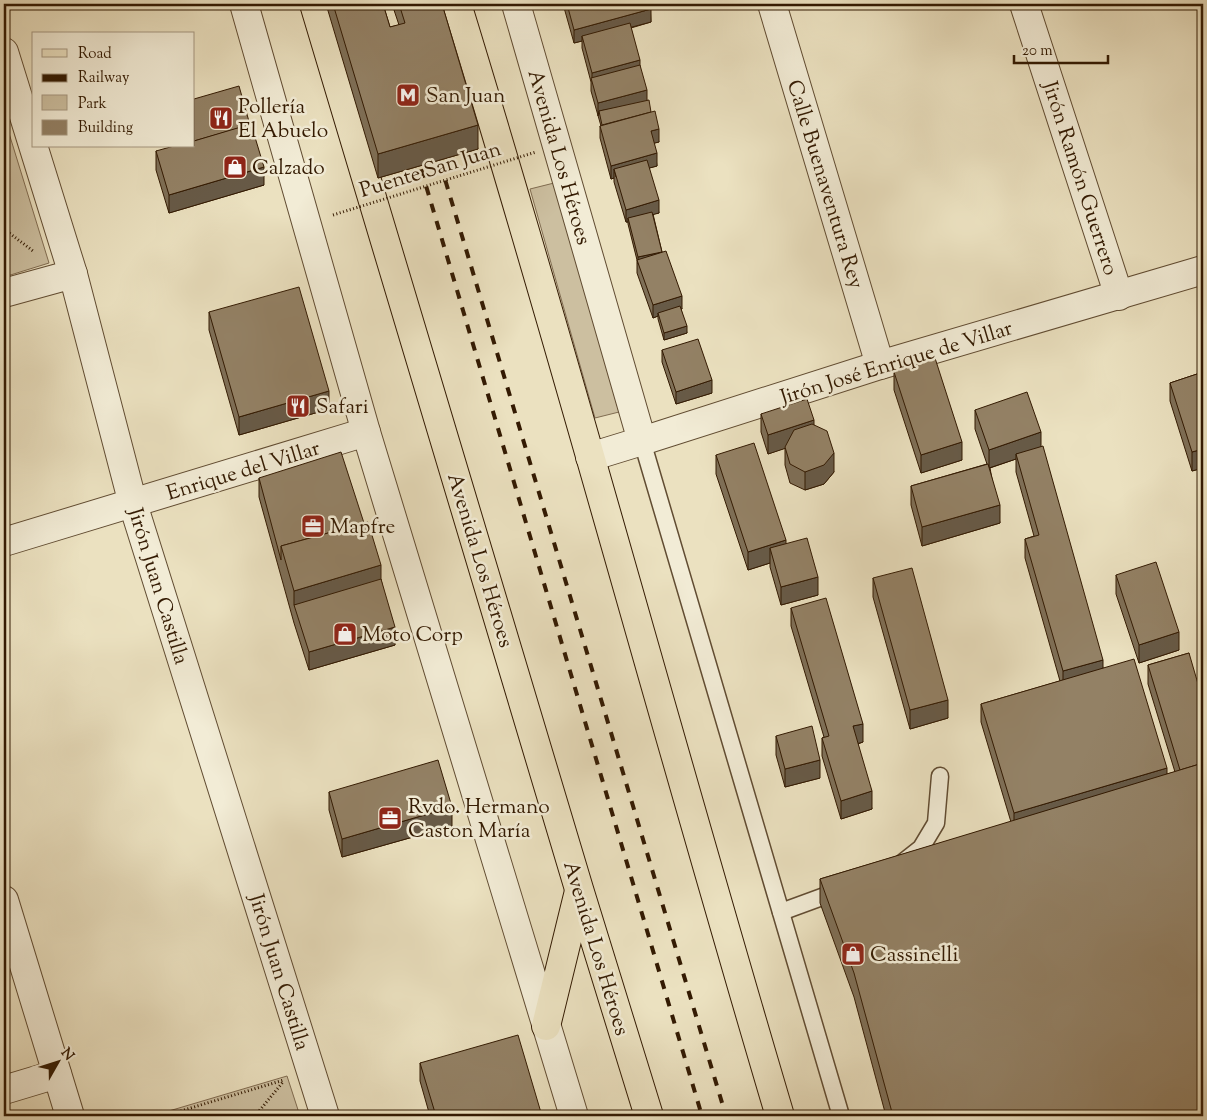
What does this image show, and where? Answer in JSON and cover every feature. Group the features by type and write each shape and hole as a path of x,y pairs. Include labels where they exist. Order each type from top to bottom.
{"main road":[{"name":"Avenida Los Héroes","path":"314,4 579,889 649,1116"},
{"path":"457,4 780,1116"},
{"path":"546,1026 579,889"}],"street":[{"path":"244,4 366,432 574,1116"},
{"name":"Avenida Los Héroes","path":"516,4 642,440"},
{"name":"Calle Buenaventura Rey","path":"772,4 880,365"},
{"name":"Jirón Ramón Guerrero","path":"1024,4 1119,296"},
{"name":"Jirón Juan Castilla","path":"4,53 32,143"},
{"name":"Jirón Juan Castilla","path":"34,148 73,274 133,504 325,1116"},
{"name":"Jirón José Enrique de Villar","path":"590,457 880,365 1203,270"},
{"path":"4,293 73,274"},
{"name":"Enrique del Villar","path":"4,542 366,432"},
{"path":"4,900 70,1116"},
{"path":"4,1090 57,1074"}],"lane":[{"name":"Avenida Los Héroes","path":"642,440 841,1116"},
{"path":"887,872 896,868 921,848 936,823 940,776"},
{"path":"780,912 851,886"}],"path":[{"name":"Puente San Juan","path":"333,215 536,152"},
{"path":"164,1116 284,1080 255,1116"}],"green space":[{"path":"4,117 49,263 4,277"},
{"path":"554,183 619,412 595,418 530,189"},
{"path":"287,1076 300,1116 152,1116"}],"building":[{"path":"333,4 383,4 390,27 405,23 399,4 442,4 478,125 378,154"},
{"path":"567,4 650,4 651,9 574,30"},
{"path":"630,23 640,60 592,73 582,36"},
{"path":"640,65 647,90 598,103 591,78"},
{"path":"239,86 250,125 195,141 195,99"},
{"path":"649,100 651,112 602,125 599,111"},
{"path":"655,111 659,129 651,131 657,153 611,166 600,126"},
{"path":"251,124 264,167 169,195 156,151 167,148 195,148 195,141"},
{"path":"647,160 659,200 626,210 614,169"},
{"path":"652,212 662,252 638,257 628,218"},
{"path":"666,251 682,296 653,305 637,260"},
{"path":"299,287 329,391 239,417 209,312"},
{"path":"680,306 687,326 664,333 658,313"},
{"path":"698,339 712,380 676,392 662,350"},
{"path":"935,358 962,442 921,455 894,372"},
{"path":"1203,372 1203,449 1192,452 1170,383"},
{"path":"1027,392 1041,432 989,450 975,410"},
{"path":"807,399 814,420 768,435 761,414"},
{"path":"812,424 827,431 834,453 824,465 805,472 790,464 785,447 794,430"},
{"path":"754,443 786,540 748,552 716,455"},
{"path":"1043,446 1103,660 1063,671 1025,539 1039,535 1016,454"},
{"name":"Mapfre","path":"341,452 364,523 281,546 281,560 259,478"},
{"path":"988,464 1000,505 922,527 911,486"},
{"path":"368,522 381,565 294,591 281,546"},
{"path":"807,538 818,577 781,587 770,548"},
{"path":"1156,562 1179,632 1139,645 1116,575"},
{"path":"912,568 948,700 910,710 873,578"},
{"name":"Moto Corp","path":"381,579 395,627 309,652 294,605"},
{"path":"826,598 863,724 853,726 872,791 841,801 822,738 829,736 791,608"},
{"path":"1189,653 1203,701 1203,763 1180,770 1148,665"},
{"path":"1134,659 1167,768 1014,813 981,704"},
{"path":"812,726 820,760 785,769 776,736"},
{"name":"Rvdo. Hermano Caston María","path":"438,760 452,807 342,839 329,792"},
{"path":"1203,763 1203,1116 893,1116 854,973 820,879"},
{"path":"518,1035 542,1116 436,1116 420,1063"}],"railway":[{"path":"435,146 726,1116"},
{"path":"416,152 702,1116"}],"place":[{"name":"San Juan","path":"408,95"},
{"name":"Pollería El Abuelo","path":"221,118"},
{"name":"Calzado","path":"235,167"},
{"name":"Safari","path":"298,406"},
{"name":"Mapfre","path":"313,526"},
{"name":"Moto Corp","path":"345,634"},
{"name":"Rvdo. Hermano Caston María","path":"390,818"},
{"name":"Cassinelli","path":"853,954"}]}
